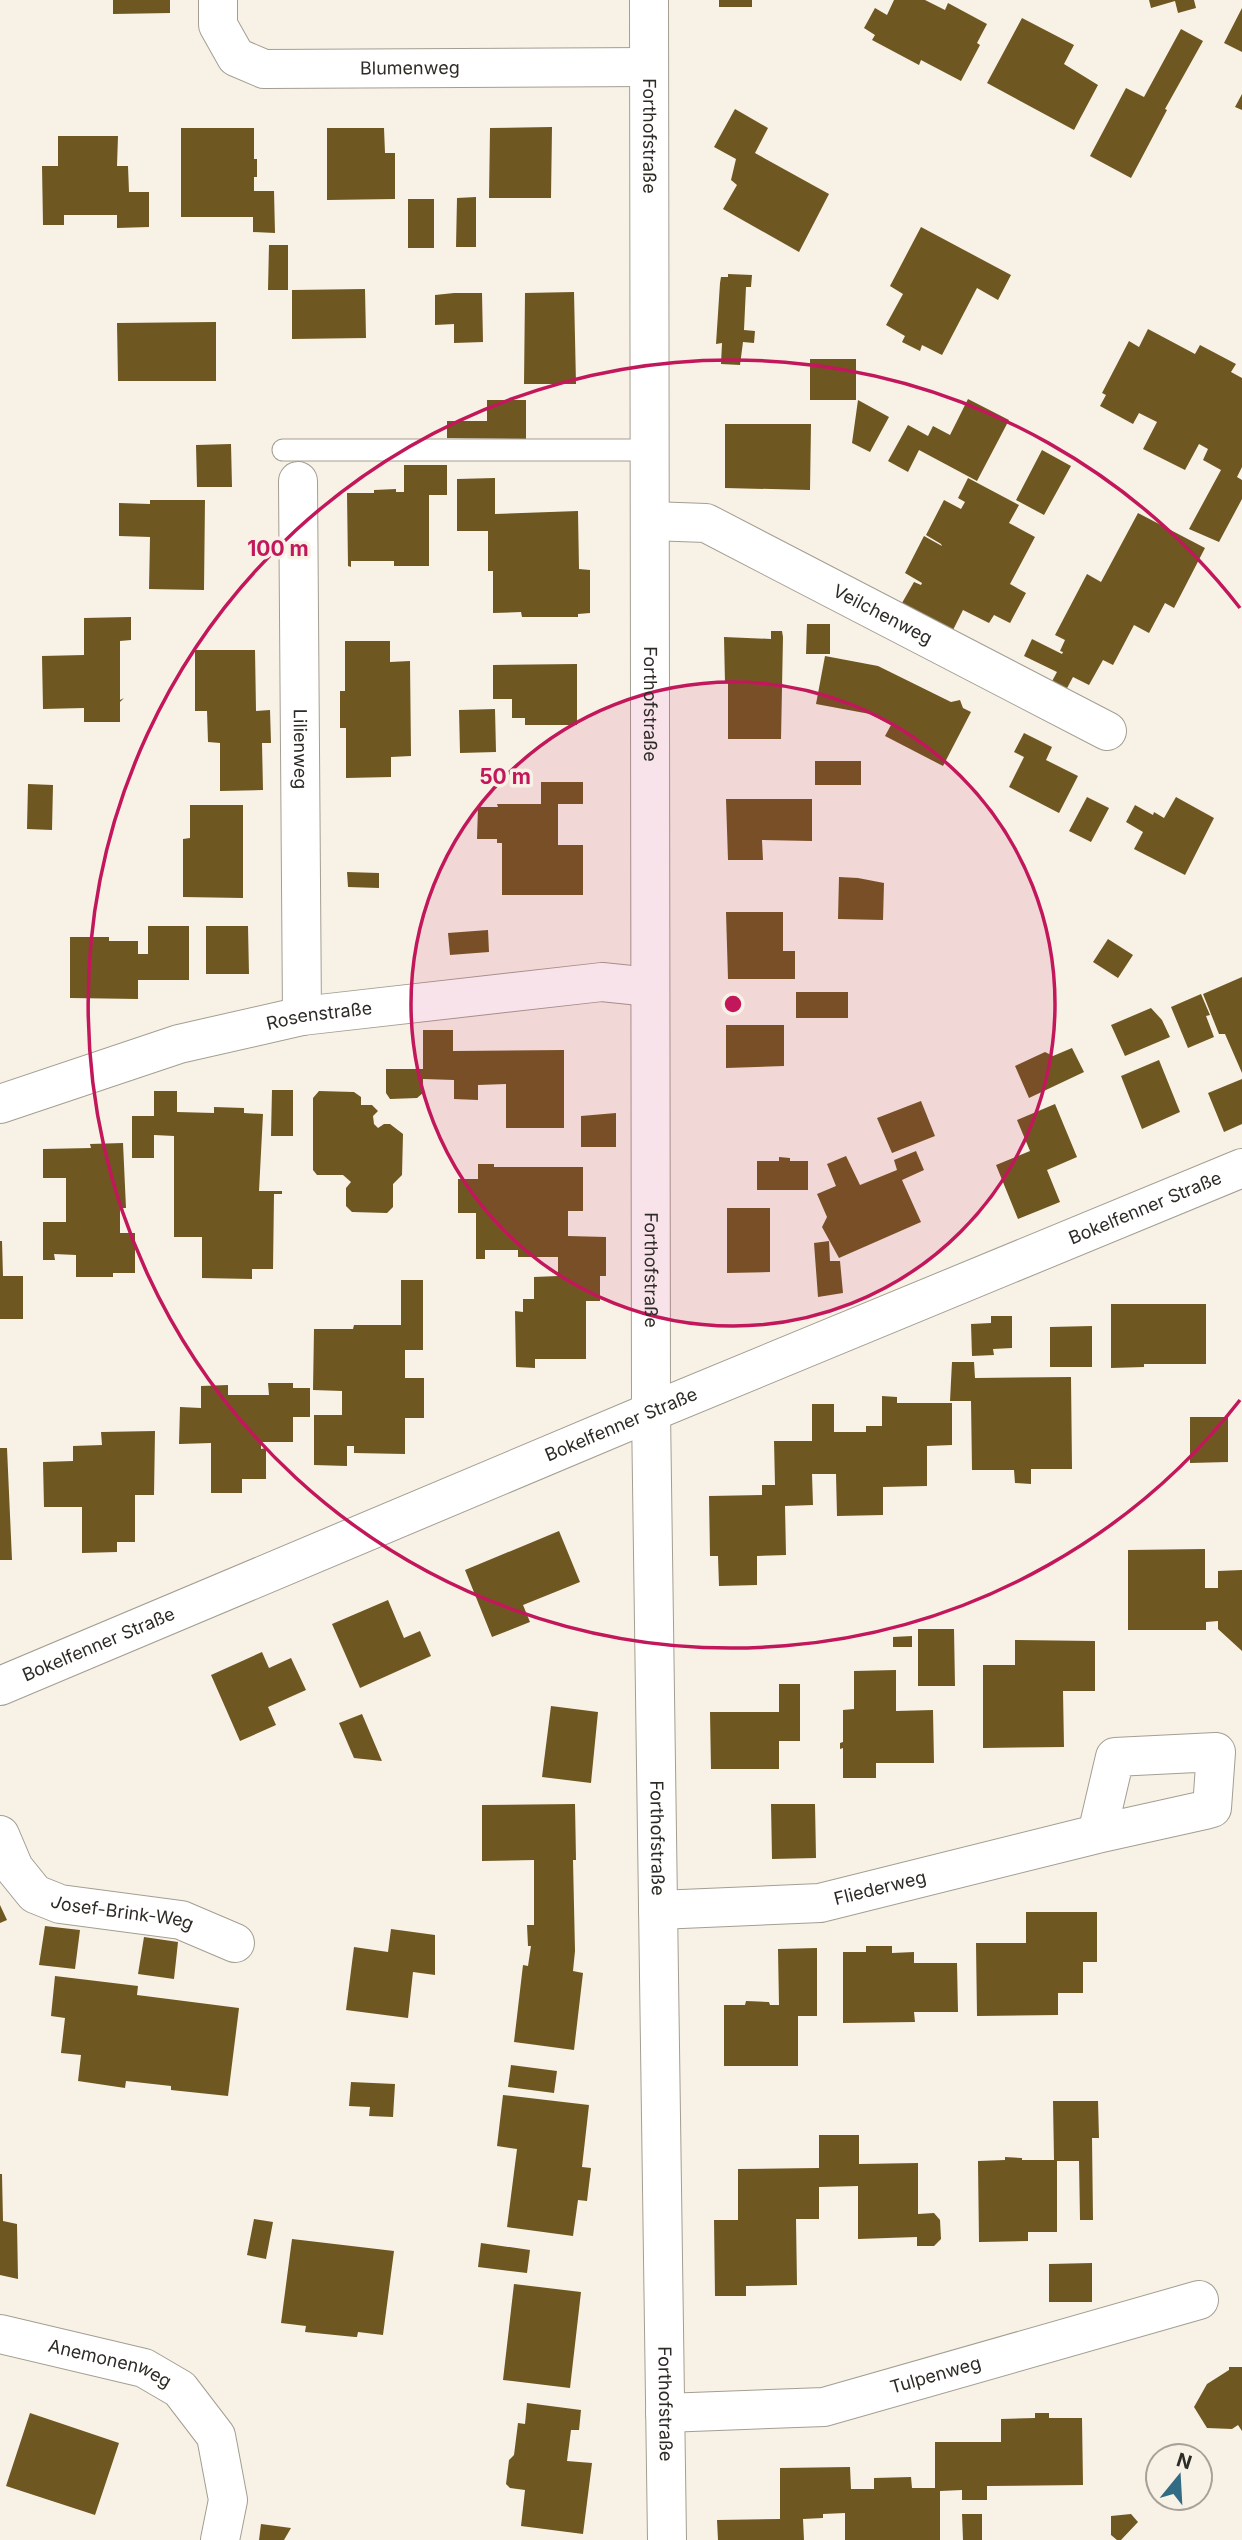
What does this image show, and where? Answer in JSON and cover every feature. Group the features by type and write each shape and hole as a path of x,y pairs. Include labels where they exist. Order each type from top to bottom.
{"street":[{"name":"Blumenweg","path":"218,0 218,25 236,57 264,69 648,67"},
{"name":"Forthofstraße","path":"649,0 651,1412 667,2540"},
{"name":"Lilienweg","path":"290,466 302,1016"},
{"name":"Veilchenweg","path":"651,521 706,523 1107,731"},
{"name":"Rosenstraße","path":"0,1104 179,1044 302,1016 602,982 650,987"},
{"name":"Bokelfenner Straße","path":"0,1686 651,1412 1242,1168"},
{"name":"Fliederweg","path":"658,1910 820,1903 1097,1834"},
{"name":"Josef-Brink-Weg","path":"0,1835 14,1868 35,1894 60,1904 181,1920 236,1943"},
{"name":"Tulpenweg","path":"665,2413 824,2407 1199,2300"},
{"name":"Anemonenweg","path":"0,2334 145,2368 180,2389 216,2436 228,2500 220,2540"}],"lane":[{"path":"290,466 651,450"}],"building":[{"path":"113,0 170,0 170,13 113,14"},
{"path":"719,0 752,0 752,7 719,7"},
{"path":"894,0 925,0 945,10 948,3 987,24 977,43 980,45 961,81 921,60 919,65 872,40 875,35 864,28 875,8 887,15"},
{"path":"1149,0 1194,0 1196,8 1178,13 1175,1 1151,8"},
{"path":"1242,8 1242,52 1224,43"},
{"path":"1022,18 1074,45 1064,64 1098,85 1074,130 987,83"},
{"path":"1181,29 1203,41 1131,178 1090,156 1126,88 1144,97"},
{"path":"1242,94 1242,110 1235,107"},
{"path":"735,109 768,128 755,153 829,194 799,252 723,209 737,185 731,180 736,159 714,147"},
{"path":"552,127 551,198 489,198 490,128"},
{"path":"181,128 254,128 257,177 254,177 254,191 274,191 275,233 253,232 253,217 181,217"},
{"path":"327,128 384,128 385,153 395,153 395,199 327,200"},
{"path":"58,136 118,136 117,166 128,166 129,192 149,192 149,227 117,228 117,215 64,215 64,225 43,225 42,166 58,166"},
{"path":"476,197 476,247 456,247 457,198"},
{"path":"408,199 434,199 434,248 408,248"},
{"path":"921,227 1011,275 998,300 977,288 942,355 922,345 920,351 902,342 905,336 886,325 903,294 890,286"},
{"path":"269,245 288,245 288,290 268,290"},
{"path":"728,274 752,275 751,287 746,287 744,330 755,331 754,343 743,342 740,365 721,364 722,343 716,344 721,277 728,277"},
{"path":"365,289 366,338 292,339 292,290"},
{"path":"574,292 576,384 524,384 525,293"},
{"path":"482,293 483,342 454,343 454,324 435,325 435,295"},
{"path":"216,322 216,381 118,381 117,323"},
{"path":"1148,329 1195,354 1200,345 1236,364 1231,372 1242,378 1242,467 1237,477 1242,480 1242,499 1219,542 1189,529 1221,470 1203,460 1208,449 1199,444 1185,470 1143,449 1157,422 1139,413 1133,424 1100,406 1106,395 1102,393 1129,341 1139,347"},
{"path":"810,359 856,359 856,400 810,400"},
{"path":"968,399 1009,420 977,481 919,450 908,472 888,461 908,425 928,436 933,426 950,435"},
{"path":"487,400 526,400 526,439 447,438 447,421 487,421"},
{"path":"858,400 889,417 870,452 852,443"},
{"path":"725,424 811,424 810,490 725,488"},
{"path":"231,444 232,487 197,487 196,445"},
{"path":"1042,450 1071,466 1044,515 1016,500"},
{"path":"404,465 447,465 447,495 429,495 429,566 394,566 394,561 351,561 351,567 348,566 347,493 374,493 374,490 396,489 396,492 404,492"},
{"path":"495,478 495,514 578,511 579,569 590,570 590,613 578,614 578,617 522,617 521,612 493,613 493,571 488,571 488,531 457,531 457,479"},
{"path":"968,478 1019,505 1009,523 1035,537 1010,584 1026,593 1010,623 994,615 989,623 963,610 953,630 902,603 914,582 921,585 922,583 905,573 924,536 942,546 926,535 944,500 961,509 965,502 958,498"},
{"path":"150,500 205,500 204,590 149,589 150,537 119,536 119,503 150,504"},
{"path":"1138,513 1205,548 1174,608 1165,603 1149,633 1134,625 1113,665 1103,660 1089,685 1073,677 1065,692 1050,685 1057,672 1024,656 1032,639 1062,654 1060,651 1065,640 1055,635 1087,574 1101,582"},
{"path":"131,617 131,640 120,641 120,700 124,698 120,702 120,722 84,722 84,708 43,709 42,656 84,655 84,618"},
{"path":"807,624 830,624 830,654 806,654"},
{"path":"771,631 782,631 783,637 781,739 728,739 728,683 725,683 724,637 771,639"},
{"path":"345,641 390,641 390,662 410,661 411,756 391,757 391,777 346,778 346,728 340,728 340,691 345,691"},
{"path":"195,650 255,650 256,711 270,710 271,743 262,743 263,790 220,791 220,743 208,742 207,711 195,711"},
{"path":"825,656 878,666 951,702 960,700 963,708 971,712 943,766 885,736 891,725 870,714 816,704"},
{"path":"577,664 577,725 525,725 525,718 512,718 512,699 493,699 493,665"},
{"path":"495,709 496,752 460,753 459,710"},
{"path":"1024,733 1052,747 1046,760 1078,776 1059,813 1009,787 1024,757 1014,752"},
{"path":"815,761 861,761 861,785 815,785"},
{"path":"541,782 583,782 583,804 558,804 558,845 583,845 583,895 502,895 502,843 497,843 497,839 477,839 478,807 541,804"},
{"path":"28,784 53,785 52,830 27,829"},
{"path":"1087,797 1109,808 1091,842 1069,831"},
{"path":"1176,797 1214,818 1185,875 1134,849 1143,832 1126,822 1135,805 1164,818"},
{"path":"726,799 812,799 812,841 762,840 763,860 728,860"},
{"path":"190,805 243,805 243,898 183,897 183,839 190,838"},
{"path":"347,872 379,873 379,888 348,887"},
{"path":"839,877 884,883 883,920 838,919"},
{"path":"726,912 783,912 783,951 795,951 795,979 728,979"},
{"path":"148,926 189,926 189,980 138,980 138,999 70,998 70,937 109,937 109,941 138,941 138,954 148,954"},
{"path":"206,926 248,926 249,974 206,974"},
{"path":"488,930 489,952 450,955 448,933"},
{"path":"1108,939 1133,955 1118,978 1093,962"},
{"path":"1242,977 1242,1073 1225,1034 1219,1034 1203,994"},
{"path":"796,992 848,992 848,1018 796,1018"},
{"path":"1201,994 1210,1015 1206,1016 1214,1037 1188,1048 1171,1007"},
{"path":"1151,1008 1162,1020 1170,1037 1125,1056 1111,1025"},
{"path":"726,1025 784,1025 784,1066 726,1068"},
{"path":"423,1030 453,1030 453,1051 564,1050 564,1128 506,1128 506,1084 478,1085 478,1100 454,1099 454,1080 423,1079 423,1093 417,1098 390,1099 386,1093 386,1069 423,1069"},
{"path":"1072,1048 1084,1072 1029,1098 1015,1066 1045,1052 1053,1056"},
{"path":"1159,1060 1180,1112 1142,1129 1121,1076"},
{"path":"1242,1079 1242,1124 1224,1132 1208,1093"},
{"path":"272,1090 293,1090 293,1136 271,1136"},
{"path":"154,1091 177,1091 177,1112 214,1113 214,1107 244,1108 244,1113 263,1114 259,1191 282,1191 282,1194 274,1194 273,1269 252,1269 252,1279 202,1278 202,1237 174,1237 174,1136 154,1135 154,1158 132,1158 132,1116 154,1116"},
{"path":"319,1091 354,1092 361,1097 361,1105 372,1105 378,1111 373,1116 374,1124 378,1128 390,1124 403,1134 402,1175 393,1184 393,1207 387,1213 352,1212 346,1206 346,1188 351,1182 343,1175 317,1175 313,1170 313,1098"},
{"path":"921,1101 935,1136 892,1153 877,1118"},
{"path":"1055,1104 1077,1157 1047,1170 1060,1202 1018,1219 996,1165 1030,1151 1017,1120"},
{"path":"616,1113 616,1147 581,1147 581,1116"},
{"path":"123,1143 126,1208 120,1208 120,1233 135,1233 135,1273 113,1273 113,1277 76,1277 76,1255 54,1254 55,1260 43,1260 43,1222 66,1222 66,1178 43,1178 43,1149 91,1148 90,1144"},
{"path":"916,1151 924,1170 902,1180 921,1222 839,1258 822,1227 827,1217 817,1194 836,1186 827,1164 846,1156 860,1185 897,1170 894,1160"},
{"path":"779,1157 790,1158 790,1161 808,1161 808,1190 757,1190 757,1161 779,1161"},
{"path":"478,1164 494,1164 494,1167 583,1167 583,1211 568,1211 568,1236 606,1237 606,1276 600,1276 600,1301 586,1301 586,1359 535,1359 535,1368 516,1367 515,1311 523,1312 523,1299 534,1299 534,1277 558,1276 558,1257 518,1257 518,1250 485,1250 485,1259 476,1259 476,1213 458,1213 458,1179 478,1179"},
{"path":"727,1208 770,1208 770,1272 727,1273"},
{"path":"0,1241 3,1276 23,1276 23,1319 0,1319"},
{"path":"829,1241 830,1261 840,1261 843,1293 818,1297 814,1243"},
{"path":"401,1280 423,1280 423,1350 405,1350 405,1378 424,1378 424,1418 405,1418 405,1454 354,1453 354,1446 347,1446 347,1466 314,1465 314,1415 342,1415 342,1391 313,1390 314,1329 353,1329 354,1325 401,1325"},
{"path":"1111,1304 1206,1304 1206,1364 1144,1364 1144,1367 1111,1368"},
{"path":"991,1316 1012,1316 1012,1348 993,1349 994,1355 972,1356 971,1324 991,1323"},
{"path":"1092,1326 1092,1367 1050,1367 1050,1327"},
{"path":"952,1362 974,1362 975,1378 1071,1377 1072,1469 1031,1469 1031,1484 1015,1483 1014,1470 972,1470 971,1401 950,1401"},
{"path":"268,1383 293,1383 293,1388 310,1388 310,1417 293,1417 293,1442 261,1442 261,1449 266,1448 266,1479 242,1479 242,1493 211,1493 211,1443 179,1444 180,1407 201,1408 201,1386 228,1385 228,1395 269,1395"},
{"path":"882,1396 897,1397 897,1403 952,1403 952,1445 927,1446 927,1486 883,1487 883,1515 837,1516 836,1474 812,1474 813,1505 785,1506 786,1555 757,1556 757,1585 719,1586 718,1556 710,1556 709,1496 762,1495 762,1485 775,1485 774,1441 812,1441 812,1404 834,1404 834,1432 866,1432 866,1426 882,1426"},
{"path":"1190,1417 1228,1417 1228,1462 1190,1463"},
{"path":"155,1431 154,1495 135,1495 135,1542 117,1542 117,1552 82,1553 82,1507 44,1507 43,1462 73,1461 73,1446 102,1445 101,1432"},
{"path":"0,1448 7,1448 12,1560 0,1560"},
{"path":"559,1531 580,1582 523,1605 530,1622 492,1637 465,1570"},
{"path":"1205,1549 1205,1588 1218,1588 1218,1571 1242,1570 1242,1651 1218,1629 1218,1621 1206,1622 1206,1630 1128,1630 1128,1550"},
{"path":"388,1600 404,1638 420,1631 431,1656 360,1688 332,1624"},
{"path":"918,1629 954,1629 955,1686 918,1686"},
{"path":"912,1636 912,1647 893,1647 893,1637"},
{"path":"1015,1640 1095,1641 1095,1691 1063,1691 1064,1747 983,1748 983,1665 1015,1665"},
{"path":"262,1652 269,1668 291,1658 306,1690 268,1707 276,1725 240,1741 211,1675"},
{"path":"896,1670 896,1711 933,1710 934,1763 876,1763 876,1778 843,1778 843,1748 840,1749 840,1743 843,1742 843,1710 854,1709 854,1671"},
{"path":"779,1684 800,1684 800,1741 779,1741 779,1769 711,1769 710,1712 779,1712"},
{"path":"551,1706 598,1712 591,1783 542,1777"},
{"path":"362,1714 382,1761 354,1758 339,1723"},
{"path":"575,1804 573,1971 583,1973 574,2050 514,2042 523,1965 528,1966 531,1946 528,1946 527,1925 534,1925 534,1860 482,1861 482,1805"},
{"path":"771,1804 815,1804 816,1858 772,1859"},
{"path":"0,1905 7,1920 0,1923"},
{"path":"1026,1912 1097,1912 1097,1962 1083,1962 1083,1993 1058,1993 1058,2015 977,2016 976,1943 1026,1943"},
{"path":"45,1926 80,1930 75,1969 39,1965"},
{"path":"391,1929 435,1935 435,1975 413,1972 408,2018 346,2010 354,1947 388,1952"},
{"path":"144,1937 178,1942 174,1979 138,1974"},
{"path":"866,1946 892,1946 892,1953 914,1952 914,1963 957,1963 958,2012 914,2012 915,2022 843,2023 843,1952 866,1952"},
{"path":"817,1948 817,2016 798,2016 798,2066 724,2066 724,2005 745,2005 746,2001 779,2005 778,1949"},
{"path":"55,1976 138,1986 137,1995 239,2008 228,2096 171,2090 171,2086 126,2081 125,2088 78,2081 81,2055 61,2053 65,2018 51,2016"},
{"path":"511,2065 557,2071 554,2093 508,2087"},
{"path":"351,2082 395,2084 393,2117 369,2116 370,2107 349,2106"},
{"path":"503,2095 589,2105 582,2167 591,2168 587,2201 578,2200 573,2236 507,2227 517,2149 497,2146"},
{"path":"1053,2101 1098,2101 1099,2138 1092,2138 1093,2220 1080,2220 1079,2161 1057,2161 1057,2232 1028,2232 1028,2241 979,2242 978,2161 1005,2160 1005,2157 1054,2160"},
{"path":"819,2135 859,2135 859,2164 918,2163 918,2214 934,2213 940,2220 941,2239 934,2246 917,2246 917,2237 858,2239 858,2186 819,2187 819,2219 796,2219 797,2285 746,2286 746,2296 715,2296 714,2220 738,2220 738,2169 819,2168"},
{"path":"0,2174 3,2221 17,2224 18,2279 0,2275"},
{"path":"254,2219 273,2222 266,2259 247,2255"},
{"path":"292,2239 394,2251 383,2335 358,2332 355,2337 305,2332 306,2326 281,2323"},
{"path":"481,2243 530,2250 527,2273 478,2267"},
{"path":"1092,2263 1092,2302 1049,2302 1049,2264"},
{"path":"514,2284 581,2292 570,2388 503,2380"},
{"path":"1229,2367 1242,2367 1242,2431 1238,2425 1232,2429 1207,2428 1194,2407 1207,2384 1229,2370"},
{"path":"527,2403 581,2410 579,2430 571,2430 567,2461 592,2463 583,2534 521,2526 525,2490 510,2488 506,2484 509,2460 514,2455 518,2423 525,2424"},
{"path":"30,2413 119,2443 95,2515 6,2486"},
{"path":"1035,2413 1049,2413 1049,2418 1082,2418 1083,2485 987,2486 987,2500 962,2500 962,2490 940,2491 940,2540 845,2540 845,2513 823,2514 823,2518 803,2519 804,2540 718,2540 717,2520 780,2519 780,2468 850,2467 851,2489 874,2489 874,2478 911,2477 912,2488 935,2488 935,2442 1001,2442 1001,2419 1035,2418"},
{"path":"962,2514 982,2514 982,2540 963,2540"},
{"path":"1131,2514 1138,2522 1121,2540 1117,2540 1111,2535 1111,2516"},
{"path":"261,2524 291,2528 284,2540 259,2540"}]}
